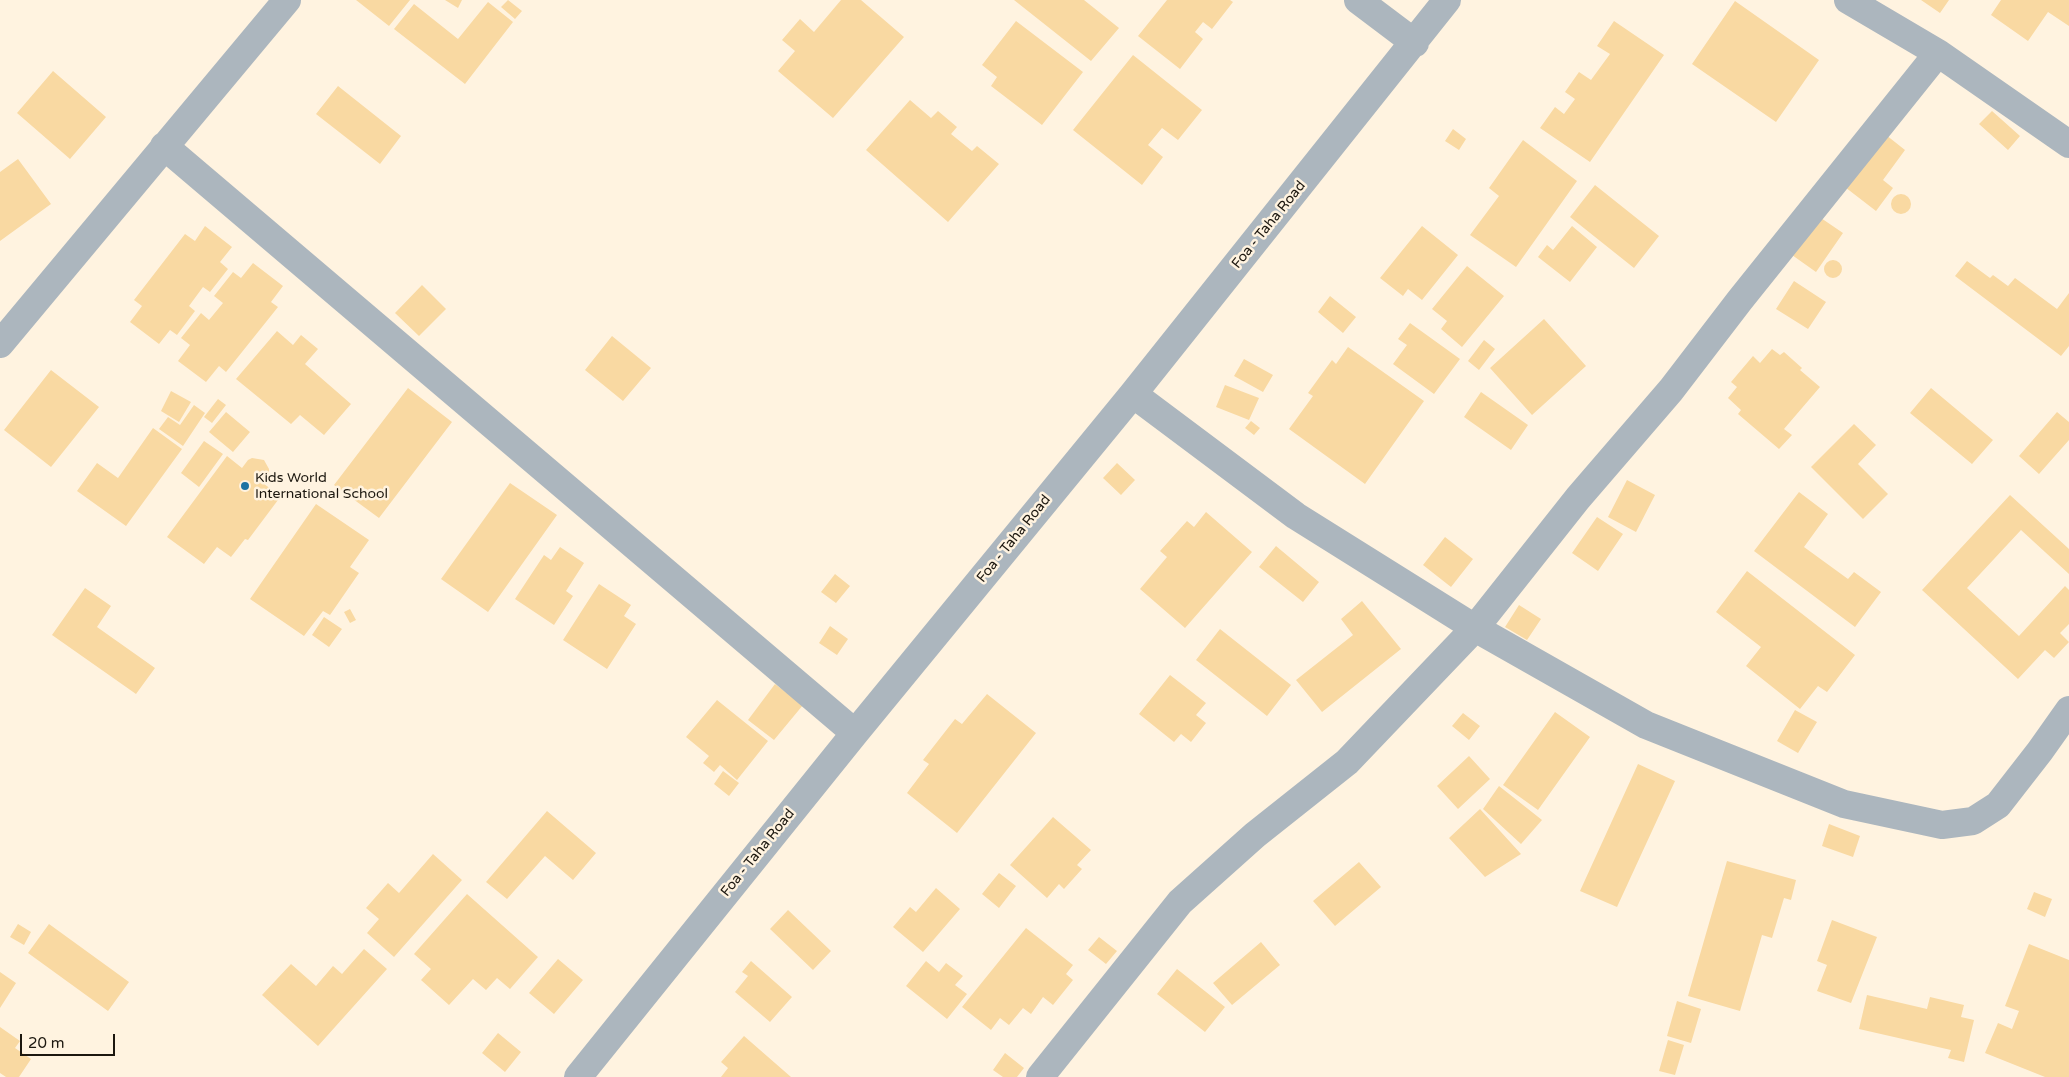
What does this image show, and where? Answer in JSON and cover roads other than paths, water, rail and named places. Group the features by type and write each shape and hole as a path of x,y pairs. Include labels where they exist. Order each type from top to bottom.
{"street":[{"path":"1358,0 1415,43"},
{"name":"Foa - Taha Road","path":"578,1077 1133,394 1415,43 1447,0"},
{"path":"1848,0 1938,53 2069,144"},
{"path":"0,344 284,1"},
{"path":"1040,1077 1180,902 1255,835 1347,762 1475,628 1578,498 1671,390 1740,300 1938,53"},
{"path":"164,146 855,734"},
{"path":"1133,394 1296,516 1475,628 1646,725 1844,804 1942,825 1973,821 1998,805 2069,710"}],"place":[{"name":"Kids World International School","path":"245,486"}]}
